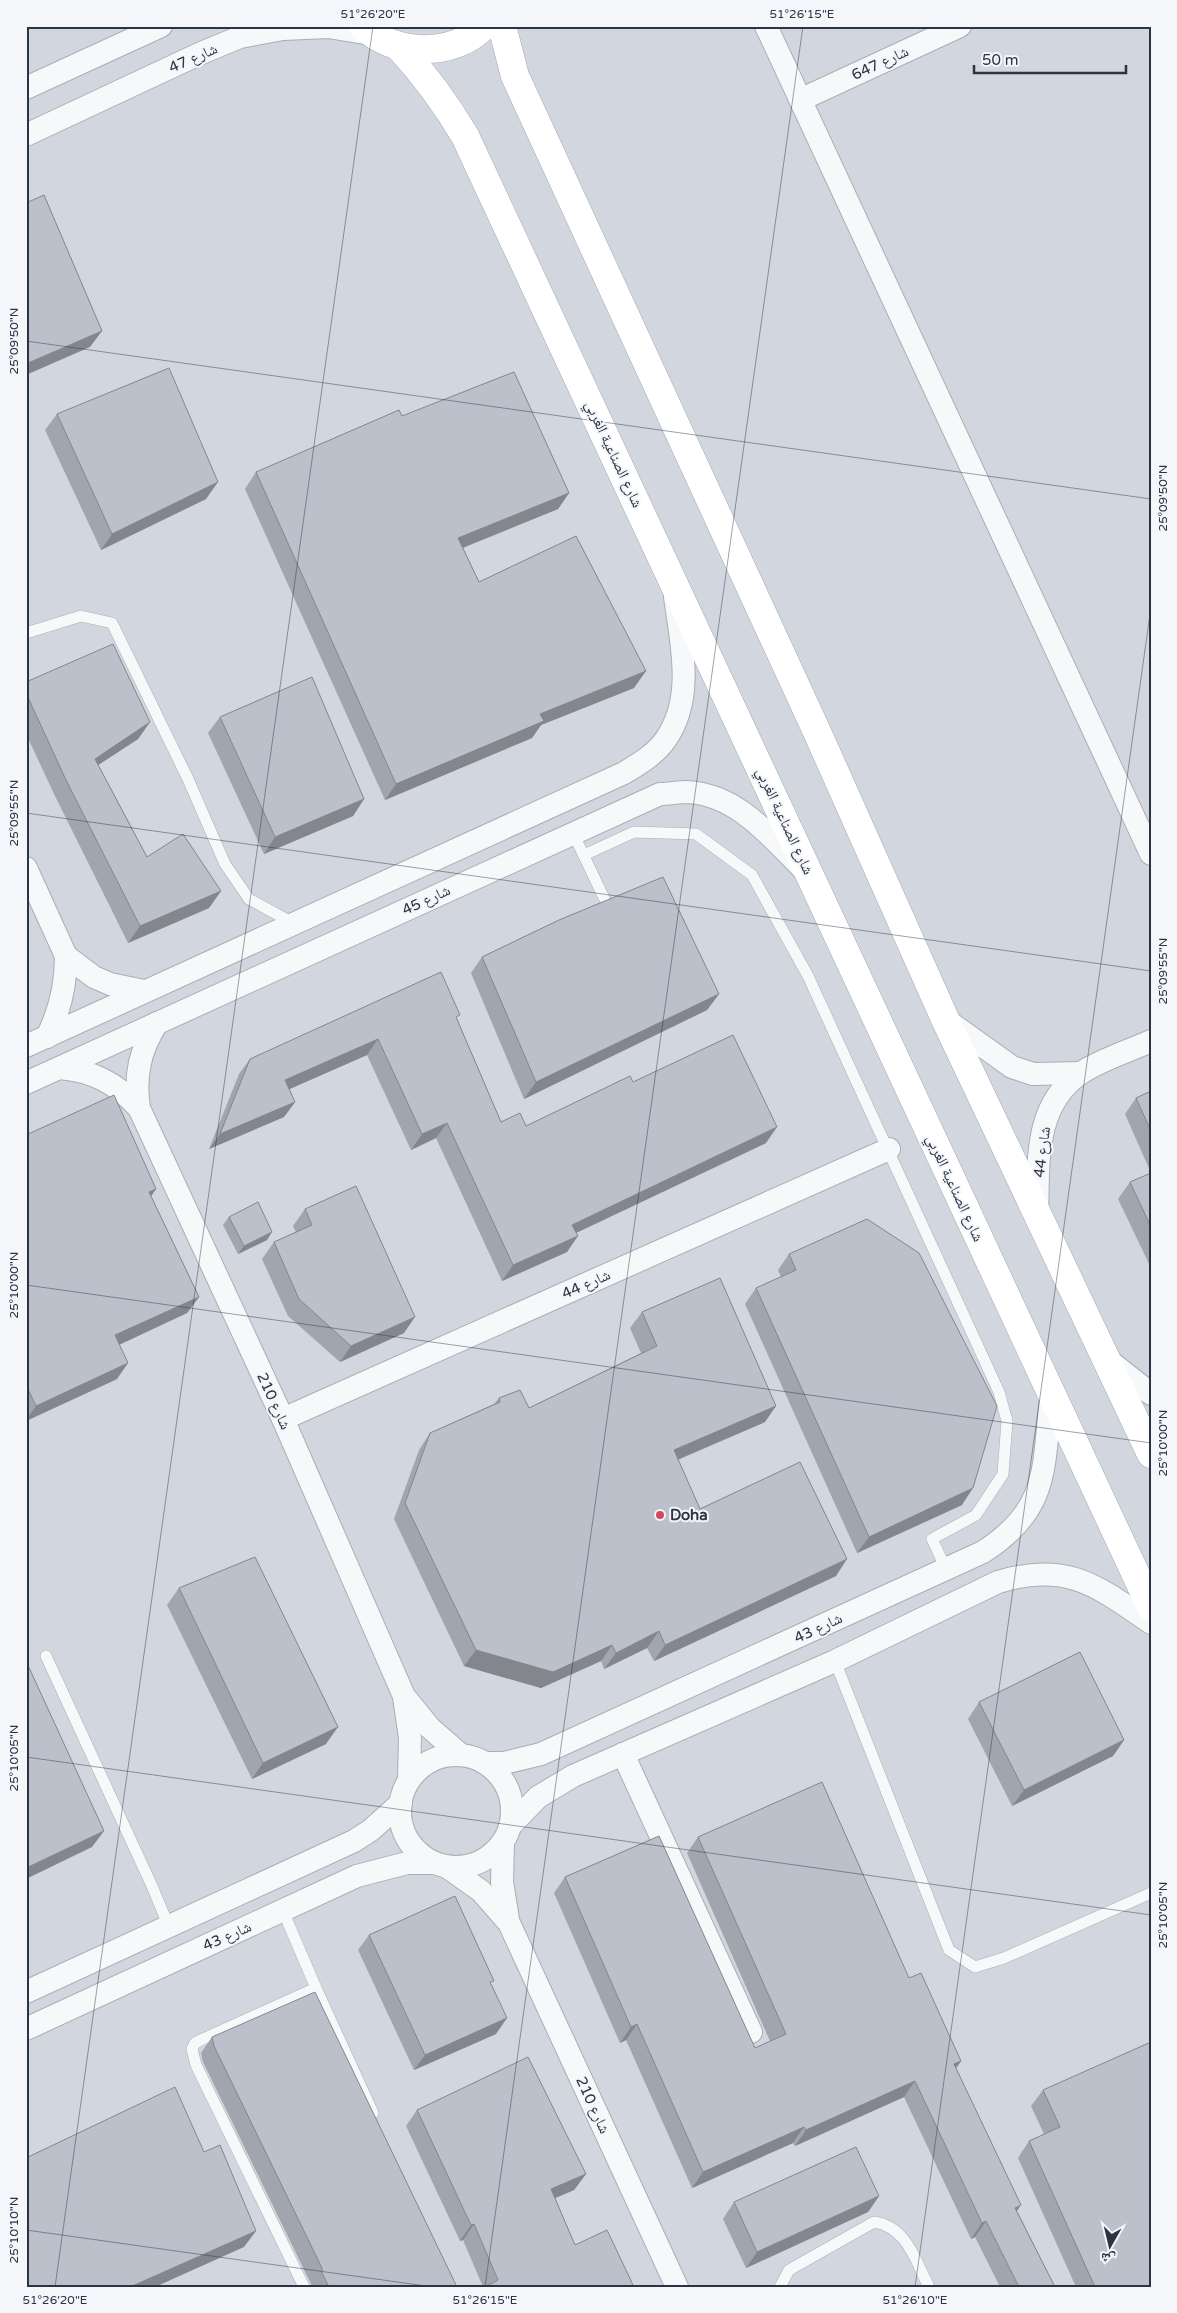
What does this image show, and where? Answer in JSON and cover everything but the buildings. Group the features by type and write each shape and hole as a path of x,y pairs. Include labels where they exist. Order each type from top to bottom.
{"main road":[{"path":"367,30 399,47 427,50 455,45 484,26"},
{"path":"502,26 515,76 818,734 945,1019 1151,1454"},
{"name":"شارع الصناعية الغربي","path":"399,47 424,74 446,104 465,136 1151,1607"}],"street":[{"path":"26,88 160,26"},
{"path":"766,26 1151,854"},
{"name":"شارع 647","path":"800,100 960,26"},
{"name":"شارع 47","path":"26,135 199,54 240,38 283,29 328,27 367,30"},
{"path":"26,1046 624,772 645,760 666,741 678,717 684,687 683,657 672,578"},
{"name":"شارع 45","path":"26,1083 660,794 688,792 715,798 740,811 761,828 812,878"},
{"path":"26,868 66,956 64,990 47,1037"},
{"path":"66,956 94,977 110,984 144,991"},
{"name":"شارع 44","path":"945,1019 1012,1067 1033,1074 1081,1073"},
{"name":"شارع 210","path":"157,1023 141,1055 137,1081 139,1108 283,1419 404,1696 410,1738 410,1780"},
{"name":"شارع 44","path":"1037,1214 1042,1130 1050,1108 1063,1090 1081,1073 1151,1041"},
{"name":"شارع 210","path":"60,1068 78,1070 112,1083 139,1108"},
{"name":"شارع 44","path":"283,1419 889,1149"},
{"path":"1106,1358 1151,1394"},
{"name":"شارع 43","path":"485,1763 504,1763 542,1754 983,1552 1006,1537 1024,1517 1037,1494 1044,1468 1051,1396"},
{"path":"507,1834 513,1811 511,1797 505,1783 497,1772 485,1763 461,1755 437,1758 422,1767 410,1780 401,1803 402,1827 407,1838 423,1856 440,1865 460,1868 479,1863 495,1852 507,1834 538,1797 554,1786 835,1661 998,1582 1022,1575 1046,1573 1070,1576 1114,1597 1151,1623"},
{"name":"شارع 210","path":"404,1696 430,1728 461,1755"},
{"path":"623,1754 751,2032"},
{"path":"26,1992 354,1841 371,1830 401,1803"},
{"name":"شارع 210","path":"507,1834 502,1882 509,1923 677,2287"},
{"name":"شارع 43","path":"26,2029 357,1876 407,1864 440,1865"},
{"name":"شارع 210","path":"440,1865 481,1891 509,1923"}],"lane":[{"path":"26,633 81,616 112,623 188,779 225,864 249,899 293,923"},
{"path":"584,855 634,832 696,834 752,875 808,976 999,1392 1007,1421 1003,1474 976,1514 932,1539 946,1569"},
{"path":"573,833 604,898"},
{"path":"46,1656 169,1927"},
{"path":"835,1661 949,1950 975,1967 1004,1958 1151,1893"},
{"path":"283,1911 376,2120"},
{"path":"304,2287 196,2065 192,2050 196,2044 203,2040 316,1988"},
{"path":"780,2287 789,2270 874,2222 886,2224 901,2234 929,2287"}],"shaded area":[{"path":"26,26 1151,26 1151,2287 26,2287"}],"place":[{"name":"Doha","path":"660,1515"}]}
